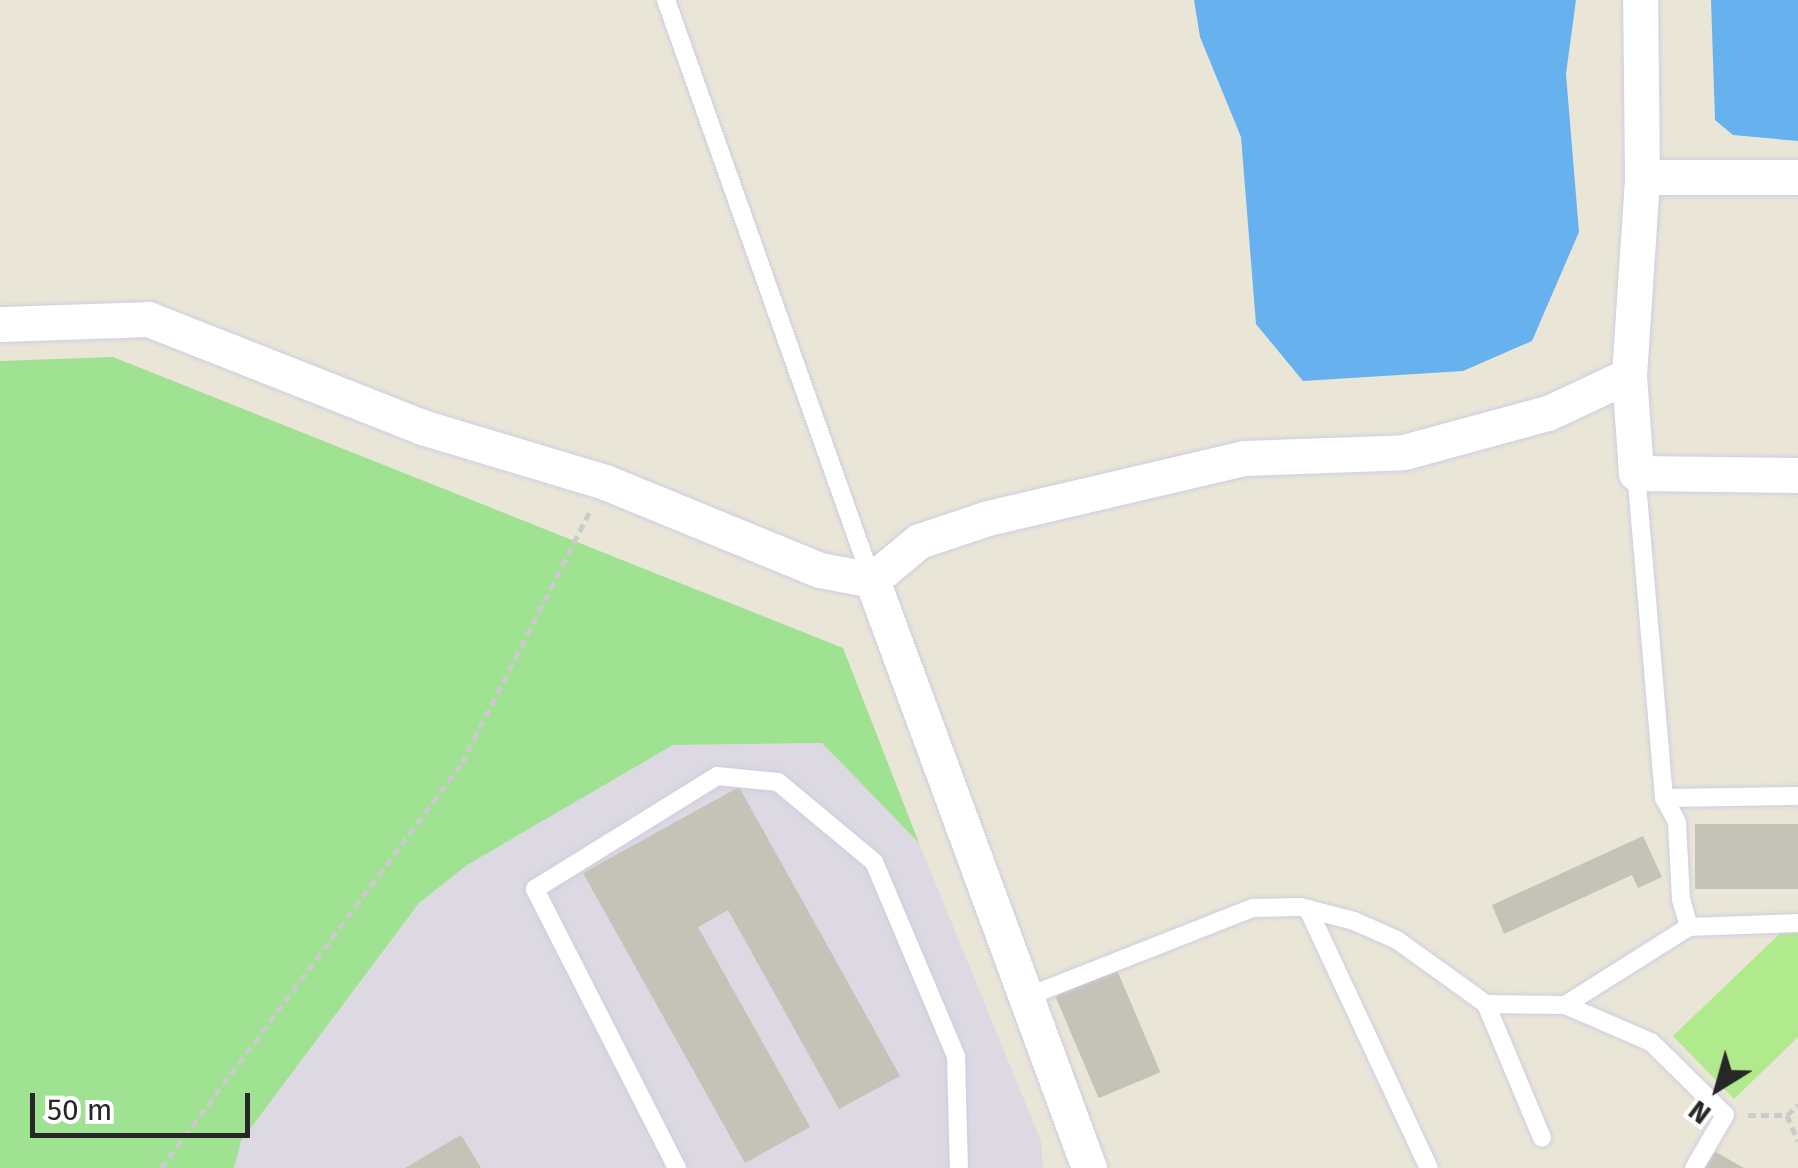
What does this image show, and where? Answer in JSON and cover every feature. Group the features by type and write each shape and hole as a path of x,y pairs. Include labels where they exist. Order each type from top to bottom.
{"street":[{"path":"1640,0 1642,177 1629,375 1636,473 1798,475"},
{"path":"1642,177 1798,177"},
{"path":"0,324 148,320 422,427 604,482 820,570 872,580"},
{"path":"872,580 919,541 988,518 1244,458 1404,452 1548,413 1629,375"},
{"path":"872,580 1089,1168"}],"lane":[{"path":"666,0 872,580"},
{"path":"1636,473 1664,798 1677,822 1680,898 1689,927"},
{"path":"677,1168 535,889 717,776 778,782 874,862 956,1056 956,1168"},
{"path":"1664,798 1798,796"},
{"path":"1024,998 1253,908 1308,909 1397,940 1486,1004 1542,1138"},
{"path":"1308,909 1429,1168"},
{"path":"1565,1005 1689,927 1798,923"},
{"path":"1486,1004 1565,1005 1650,1042 1725,1115 1694,1168"}],"path":[{"path":"161,1168 462,763 604,482"},
{"path":"1725,1115 1787,1115 1798,1105"},
{"path":"1787,1115 1798,1141"}],"shaded area":[{"path":"822,743 919,843 1041,1141 1043,1168 234,1168 241,1141 419,903 467,865 673,745"}],"green space":[{"path":"113,357 843,648 919,843 822,743 673,745 467,865 419,903 241,1141 234,1168 0,1168 0,361"},
{"path":"1792,922 1798,928 1798,1037 1734,1099 1673,1036"}],"water":[{"path":"1194,0 1576,0 1566,74 1579,232 1532,341 1463,371 1303,381 1256,324 1241,137 1200,37"},
{"path":"1711,0 1798,0 1798,141 1733,135 1715,120"}],"building":[{"path":"739,787 900,1076 839,1109 728,910 698,927 810,1127 745,1163 583,873"},
{"path":"1695,824 1798,824 1798,889 1695,889"},
{"path":"1643,836 1662,877 1638,888 1632,875 1504,934 1492,905"},
{"path":"1117,970 1160,1072 1099,1098 1055,996"},
{"path":"461,1135 481,1168 405,1168"},
{"path":"1714,1151 1744,1168 1704,1168"}]}
